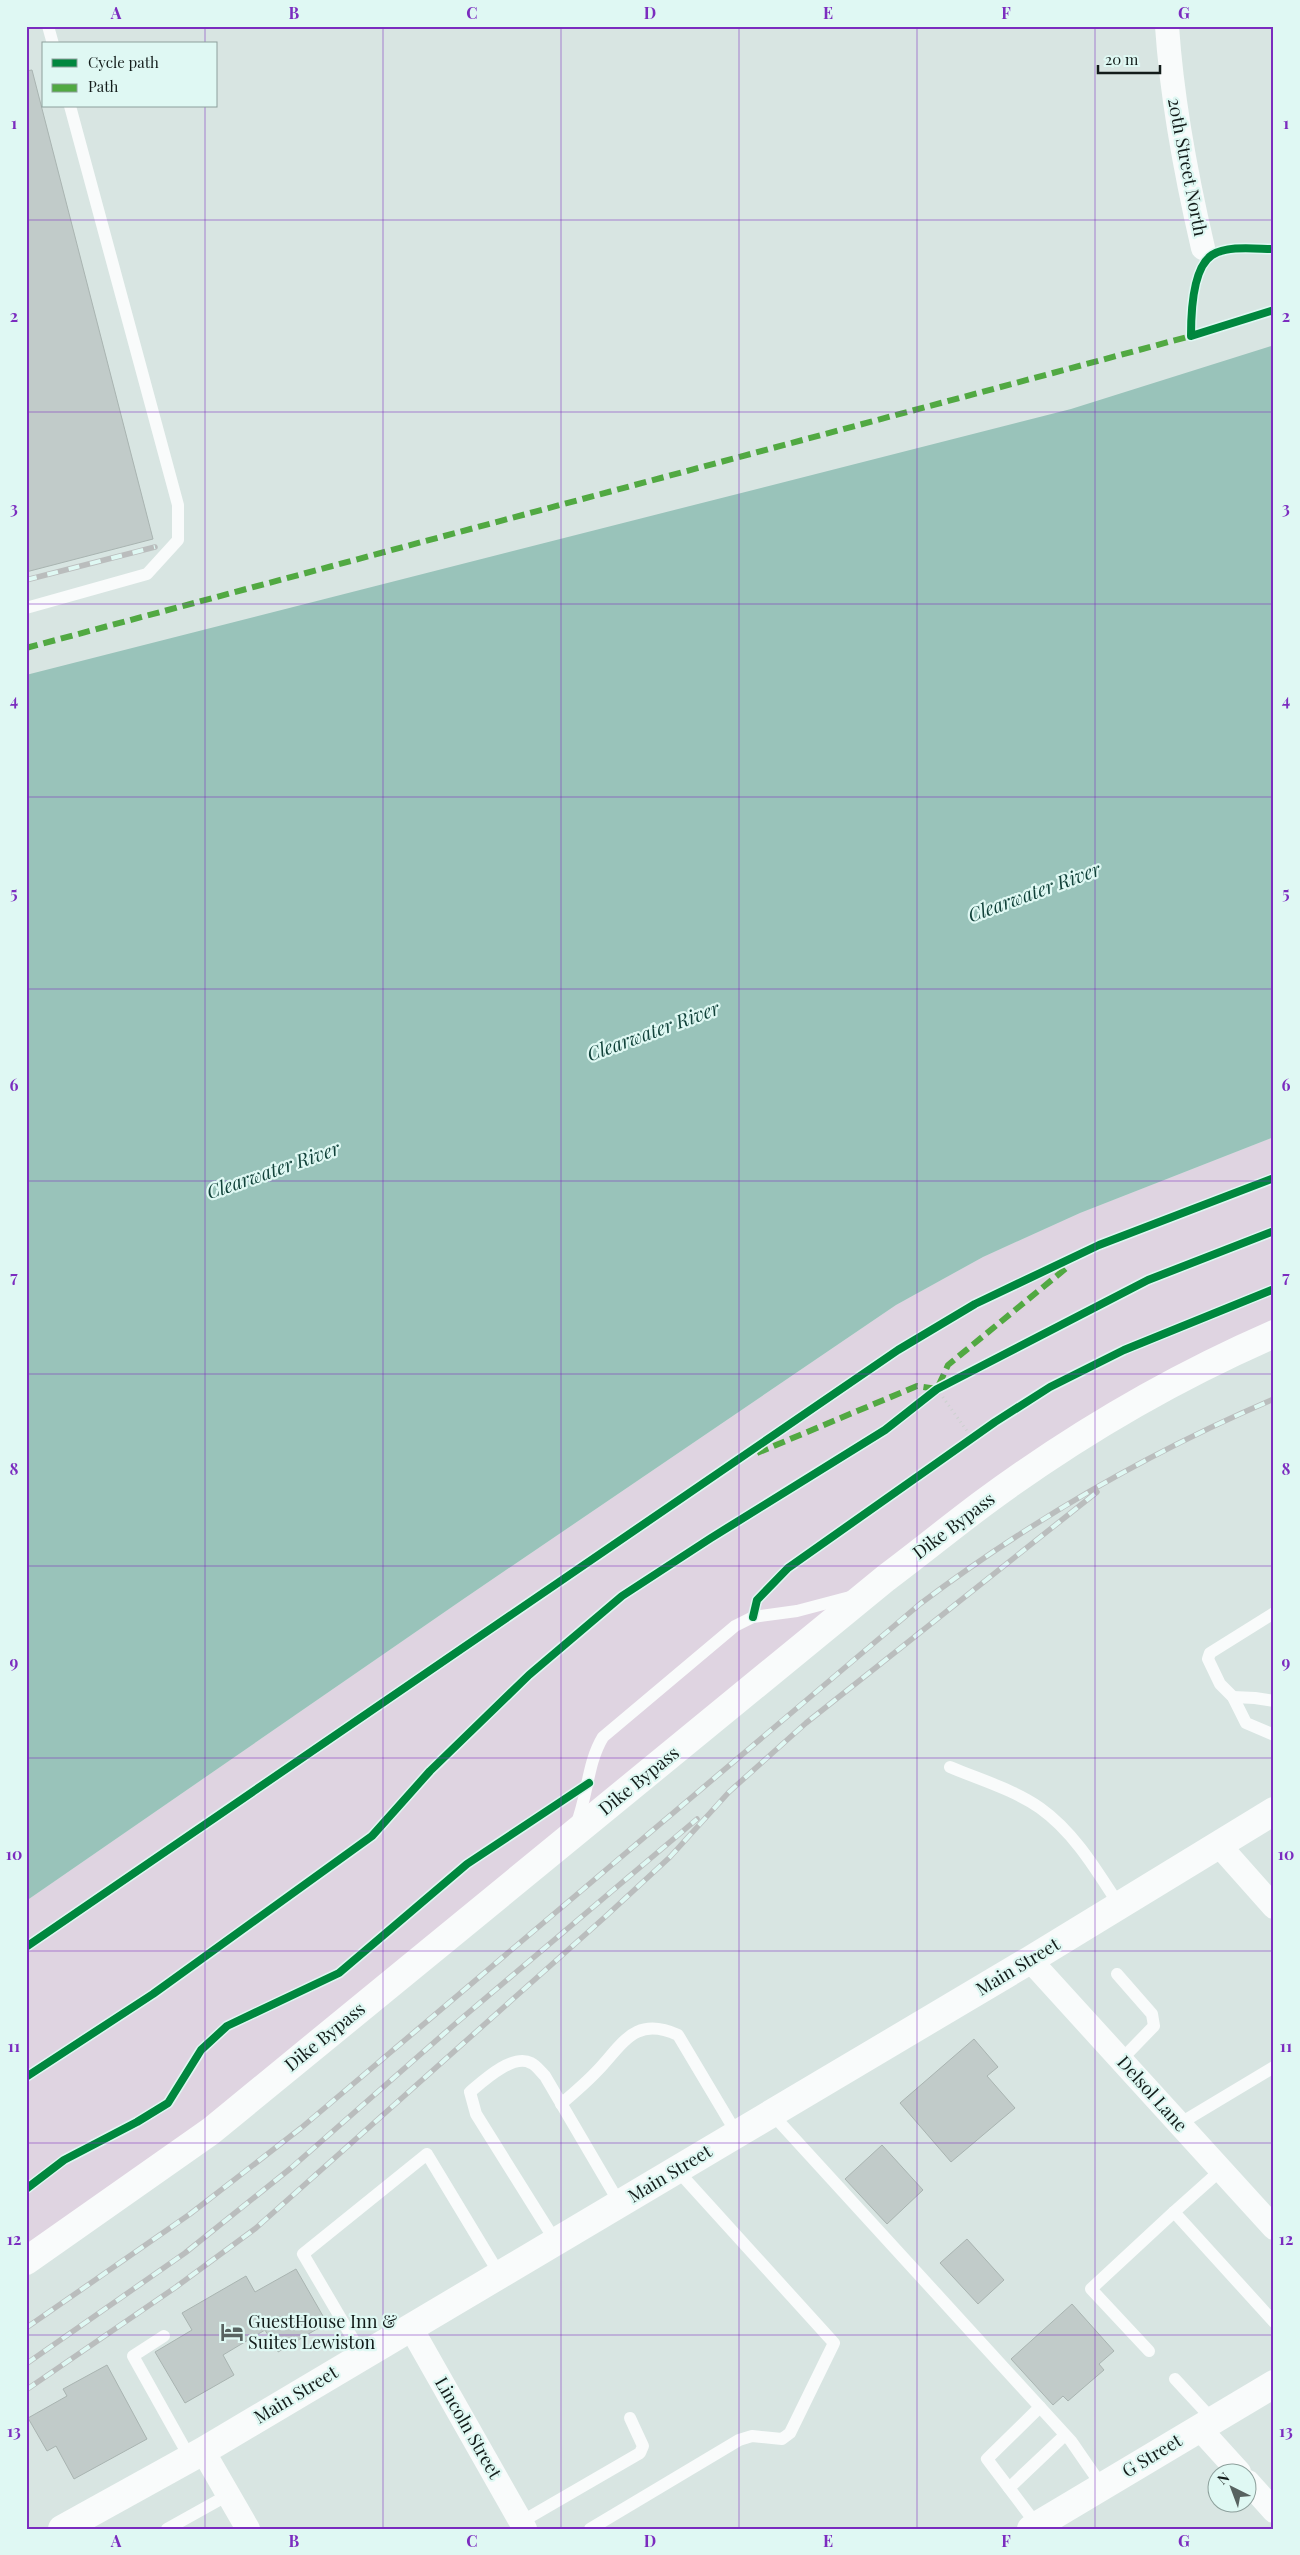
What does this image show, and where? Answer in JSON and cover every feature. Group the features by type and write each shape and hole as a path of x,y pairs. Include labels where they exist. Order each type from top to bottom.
{"main road":[{"name":"Dike Bypass","path":"26,2261 211,2131 886,1578 983,1504 1039,1464 1200,1369 1274,1334"},
{"name":"Main Street","path":"62,2529 196,2454 772,2114 1030,1960 1274,1810"},
{"name":"G Street","path":"1034,2527 1274,2384"}],"street":[{"name":"20th Street North","path":"1168,26 1171,77 1190,194 1203,248"},
{"path":"1218,1844 1274,1907"},
{"name":"Delsol Lane","path":"1030,1960 1274,2228"},
{"name":"Lincoln Street","path":"411,2328 523,2525"},
{"path":"1206,2424 1232,2462"},
{"path":"196,2454 228,2495 248,2529"},
{"path":"1258,2494 1274,2512"}],"lane":[{"path":"48,26 52,42"},
{"path":"26,608 147,574 178,540 178,505 71,108"},
{"path":"566,1841 578,1818 594,1754 603,1737 727,1632 753,1617 797,1612 856,1595 886,1578"},
{"path":"1274,1613 1210,1653 1208,1659 1216,1676 1233,1697 1246,1723 1274,1735"},
{"path":"1233,1697 1274,1701"},
{"path":"950,1767 995,1785 1040,1808 1086,1853 1119,1905"},
{"path":"1117,1974 1152,2014 1154,2026 1121,2060"},
{"path":"561,2104 599,2069 616,2047 642,2028 662,2027 678,2035 738,2134"},
{"path":"556,2242 476,2114 470,2092 489,2076 517,2060 530,2062 545,2076 620,2204"},
{"path":"1179,2124 1274,2067"},
{"path":"772,2114 1065,2435 1102,2486"},
{"path":"363,2356 303,2254 427,2154 500,2275"},
{"path":"590,2529 739,2440 752,2436 782,2439 790,2433 834,2343 677,2170"},
{"path":"1149,2351 1091,2289 1221,2170"},
{"path":"1174,2212 1274,2322"},
{"path":"164,2336 134,2356 196,2454"},
{"path":"1175,2379 1206,2424"},
{"path":"1034,2527 1009,2488 987,2459 1040,2407"},
{"path":"523,2525 640,2453 643,2446 630,2418"},
{"path":"1009,2488 1065,2435"},
{"path":"167,2529 228,2495"}],"path":[{"path":"929,1395 945,1385"},
{"path":"937,1389 972,1438"},
{"path":"964,1443 980,1432"}],"shaded area":[{"path":"1274,1137 1274,1334 1109,1421 26,2261 26,1901 462,1600 896,1305 983,1257 1080,1213"}],"water":[{"name":"Clearwater River","path":"1274,345 1274,1137 1080,1213 983,1257 896,1305 462,1600 26,1901 26,675 1071,409"}],"building":[{"path":"32,70 153,539 26,572 26,71"},
{"path":"974,2039 998,2067 987,2076 1015,2108 951,2162 900,2103"},
{"path":"882,2145 923,2190 887,2224 845,2179"},
{"path":"967,2239 1004,2280 978,2304 940,2263"},
{"path":"296,2269 327,2323 278,2352 265,2330 223,2355 234,2375 185,2403 155,2352 192,2330 182,2313 246,2276 255,2292"},
{"path":"1072,2304 1114,2351 1099,2364 1104,2370 1068,2401 1063,2396 1053,2405 1011,2359"},
{"path":"107,2365 147,2439 74,2479 56,2446 47,2451 28,2418 67,2396 63,2389"}],"railway":[{"path":"26,580 155,547"},
{"path":"26,2328 190,2214 301,2128 920,1604 1004,1545 1091,1491 1181,1442 1274,1399"},
{"path":"26,2390 176,2287 256,2228 605,1917 670,1857 729,1792 806,1723 1097,1492"},
{"path":"26,2364 185,2253 291,2168 455,2024 697,1819"}],"marked path":[{"path":"26,648 1191,336"},
{"path":"757,1453 917,1386 937,1389 948,1365 1070,1265"}],"cycle path":[{"path":"1274,249 1242,248 1226,250 1212,255 1205,261 1200,270 1194,292 1191,336 1274,310"},
{"path":"26,1947 898,1350 975,1304 1099,1245 1274,1178"},
{"path":"26,2077 153,1994 372,1836 430,1771 529,1675 622,1596 711,1538 885,1430 937,1389 1148,1280 1274,1231"},
{"path":"753,1617 757,1600 788,1568 995,1422 1050,1387 1124,1350 1274,1289"},
{"path":"26,2189 64,2160 137,2122 168,2103 201,2050 227,2026 339,1973 467,1864 589,1783"}],"place":[{"name":"GuestHouse Inn & Suites Lewiston","path":"232,2332"}]}
